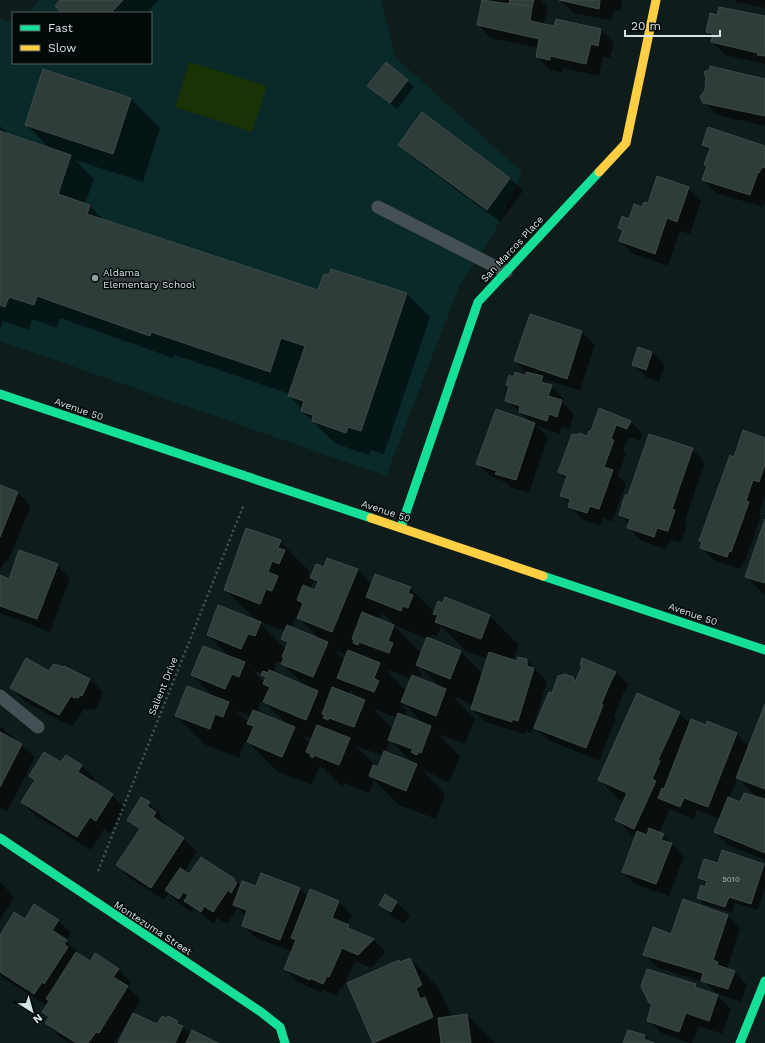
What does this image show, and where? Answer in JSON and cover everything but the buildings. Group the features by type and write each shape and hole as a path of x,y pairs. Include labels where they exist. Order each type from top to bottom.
{"street":[{"name":"San Marcos Place","path":"401,527 478,302 626,143 656,0"},
{"name":"Avenue 50","path":"0,394 765,650"},
{"name":"Montezuma Street","path":"0,838 261,1012 280,1027 285,1043"},
{"path":"740,1043 765,981"}],"lane":[{"path":"378,207 506,272"},
{"path":"0,696 38,727"}],"path":[{"name":"Salient Drive","path":"88,898 254,479"}],"shaded area":[{"path":"40,0 381,0 395,57 522,172 493,235 459,287 386,476 0,341 0,18 12,23 12,64 152,64 152,12 29,12"}],"green space":[{"path":"189,62 267,86 252,132 175,107"}],"traffic: fast":[{"path":"401,527 478,302 599,172"},
{"path":"0,394 371,518"},
{"path":"543,576 765,650"},
{"path":"0,838 261,1012 280,1027 285,1043"},
{"path":"740,1043 765,981"}],"traffic: slow":[{"path":"599,172 626,143 656,0"},
{"path":"371,518 543,576"}],"place":[{"name":"Aldama Elementary School","path":"95,278"}]}
